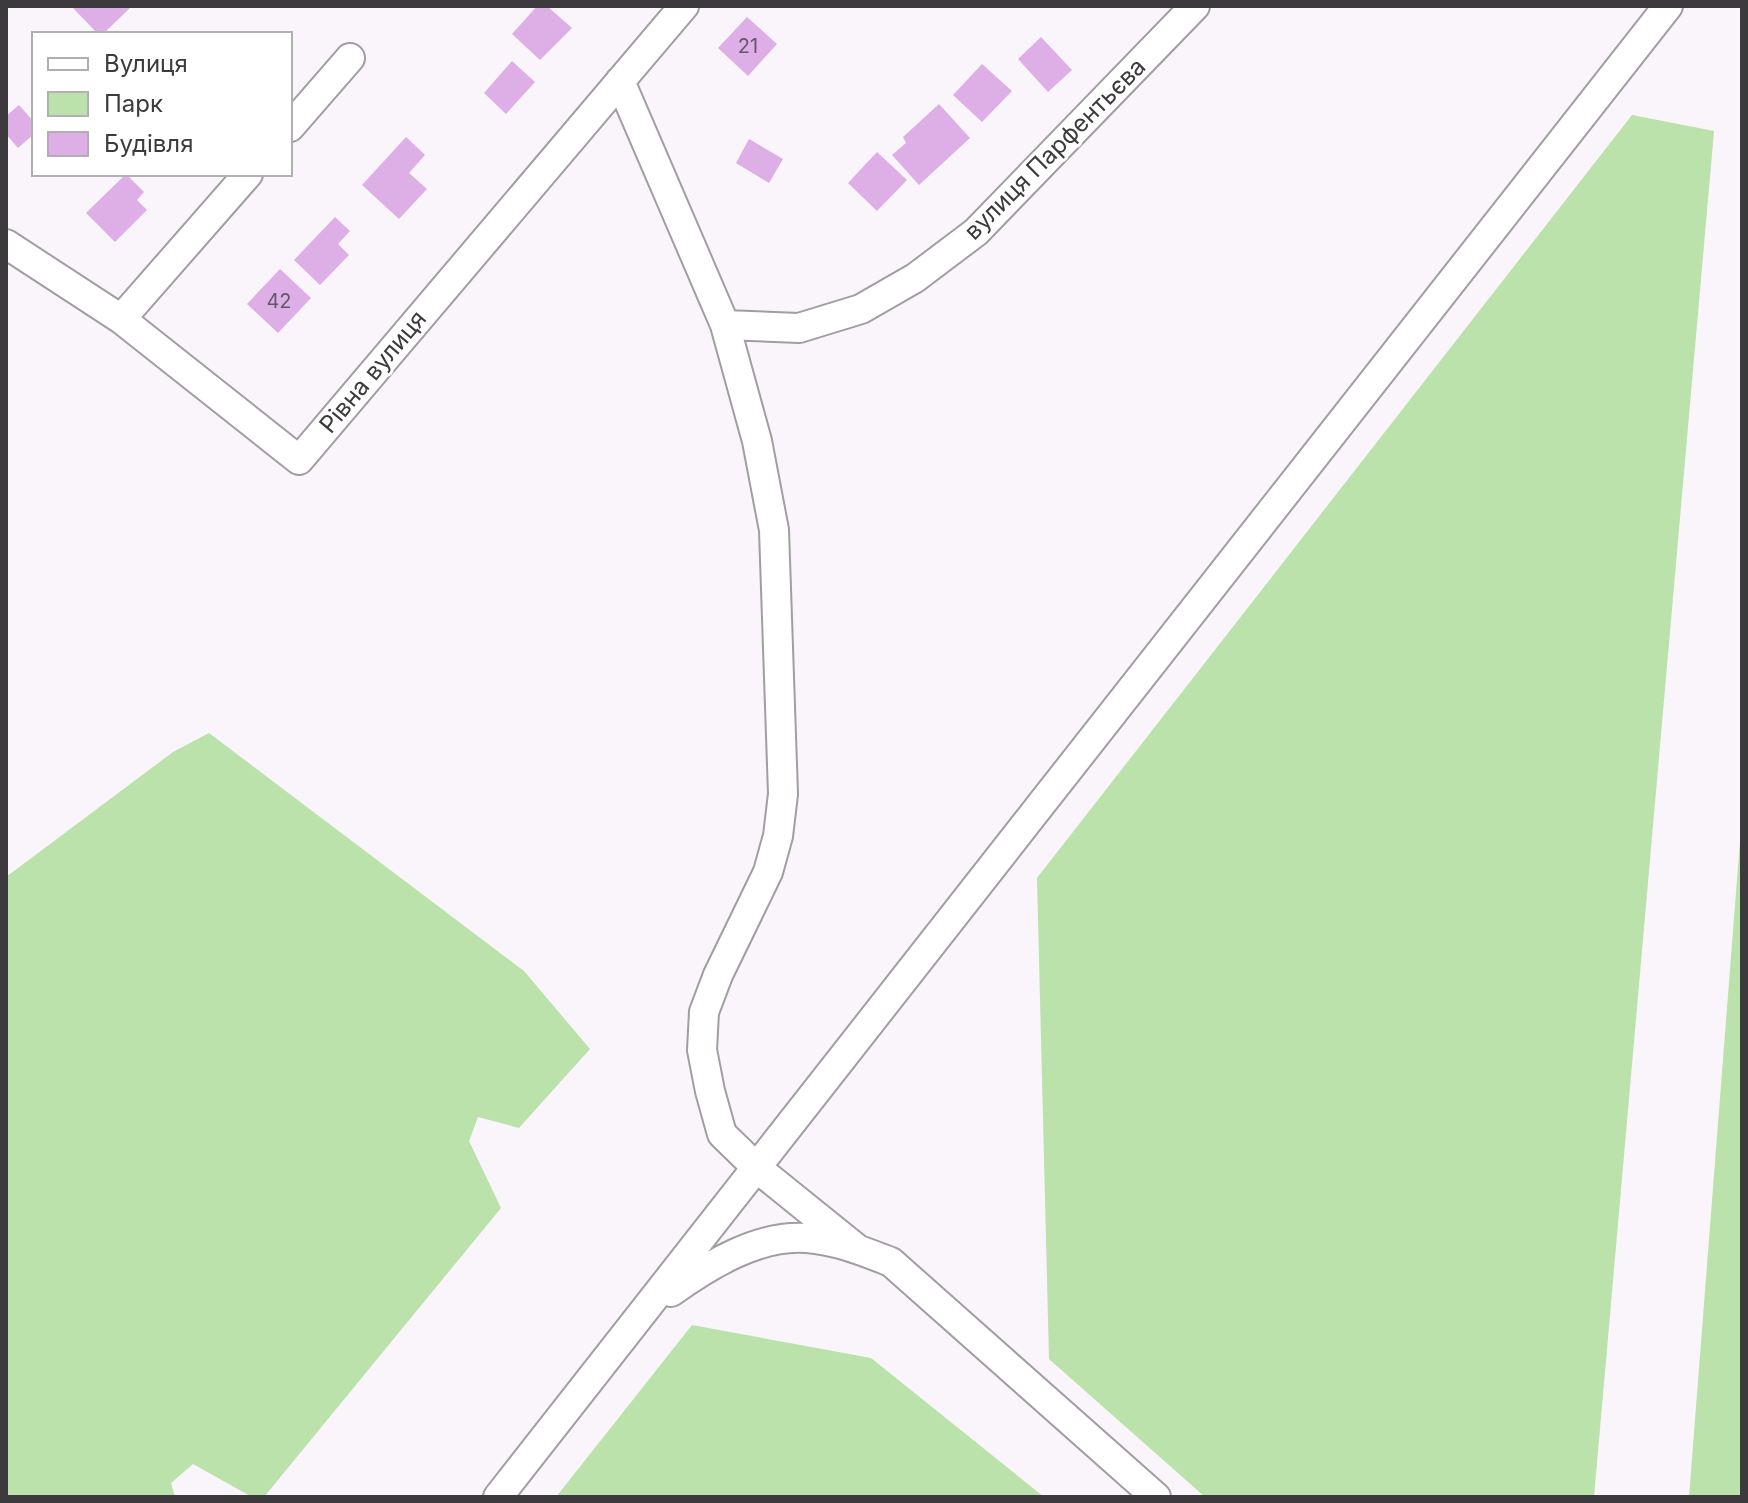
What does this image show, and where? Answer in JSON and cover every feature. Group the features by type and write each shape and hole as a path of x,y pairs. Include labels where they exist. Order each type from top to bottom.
{"street":[{"name":"Рівна вулиця","path":"6,244 121,319 299,460 684,6"},
{"name":"вулиця Парфентьєва","path":"725,325 799,328 861,309 915,278 976,232 1195,6"},
{"path":"498,1497 1668,6"},
{"path":"292,125 350,58"},
{"path":"620,81 725,325 757,441 774,530 783,794 778,836 768,872 718,975 704,1012 702,1050 710,1091 722,1134 758,1169 856,1248"},
{"path":"121,319 246,176"},
{"path":"646,1310 696,1274 772,1240 808,1238 856,1248 891,1262 1156,1497"}],"green space":[{"path":"1632,115 1714,131 1594,1497 1205,1497 1049,1359 1037,878"},
{"path":"209,733 524,971 590,1049 519,1128 478,1117 469,1141 501,1208 264,1497 252,1497 193,1464 171,1483 175,1497 6,1497 6,877 173,752"},
{"path":"1742,815 1742,1497 1689,1497"},
{"path":"692,1325 871,1358 1044,1497 556,1497"}],"building":[{"path":"132,6 105,32 96,32 73,8"},
{"path":"537,6 547,6 572,28 540,60 512,34"},
{"path":"747,17 777,44 748,76 718,48"},
{"path":"1041,37 1072,70 1048,92 1018,59"},
{"path":"512,61 535,82 506,114 484,93"},
{"path":"982,64 1012,91 982,122 953,95"},
{"path":"939,104 970,138 919,185 892,155 906,143 903,137"},
{"path":"19,105 32,120 32,136 18,148 6,134 6,116"},
{"path":"406,137 425,155 409,173 427,189 399,219 362,185"},
{"path":"749,139 783,159 769,183 736,163"},
{"path":"877,152 907,180 877,211 848,183"},
{"path":"124,176 128,176 144,192 137,200 147,210 115,242 86,213"},
{"path":"335,217 350,231 338,244 349,255 320,285 294,260"},
{"path":"280,269 311,298 278,333 247,304"}]}
